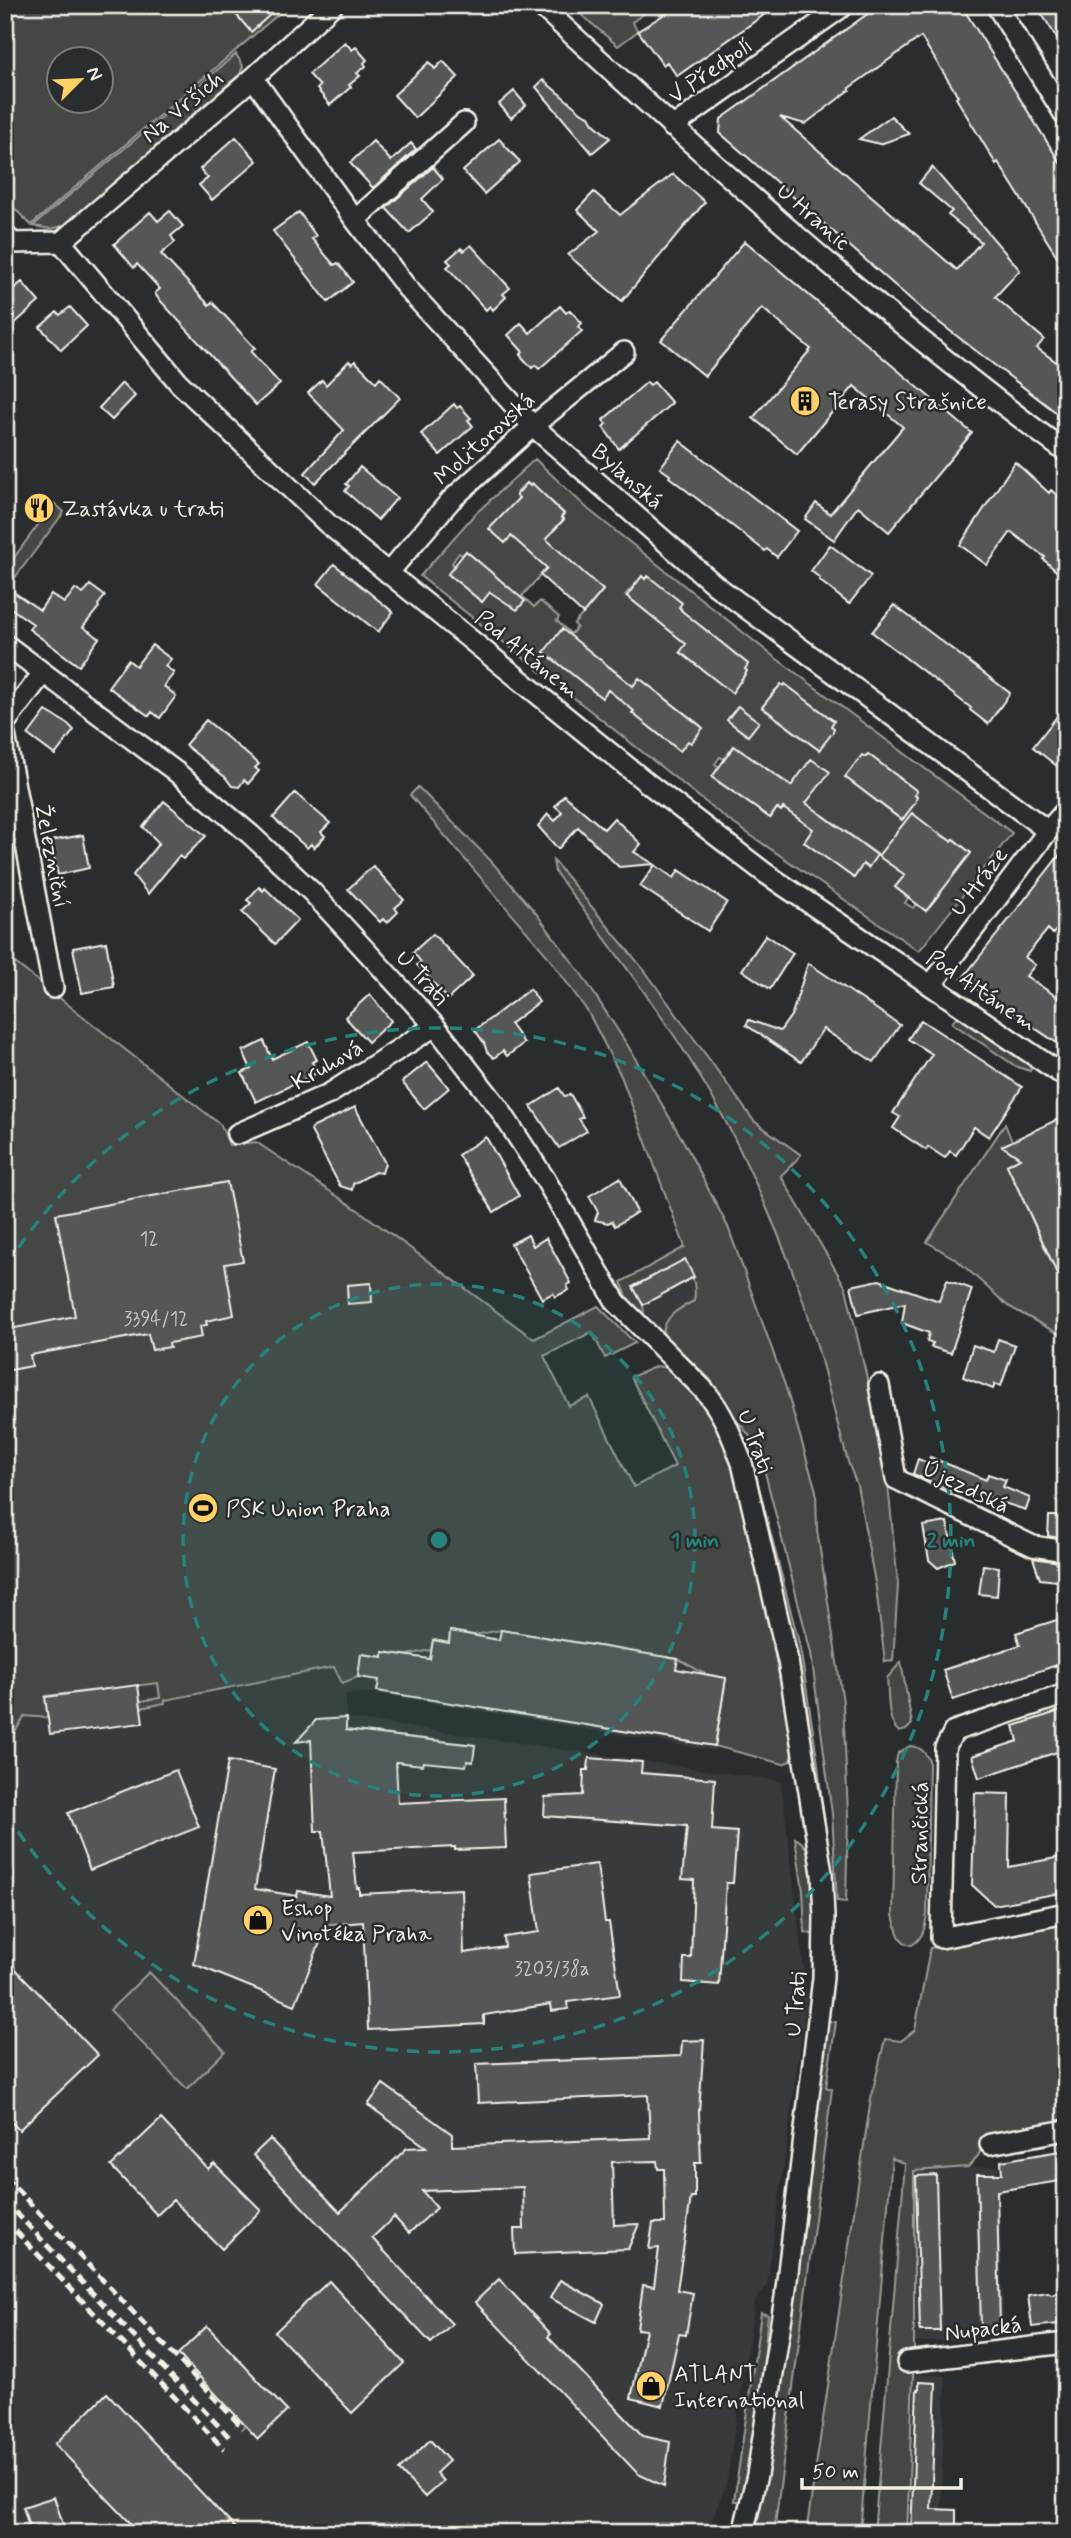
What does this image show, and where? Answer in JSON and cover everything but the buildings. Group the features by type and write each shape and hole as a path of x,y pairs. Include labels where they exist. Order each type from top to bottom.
{"street":[{"name":"Na Vrších","path":"61,242 253,78 333,5"},
{"name":"U Hranic","path":"540,5 672,127 953,368 1066,452"},
{"name":"V Předpolí","path":"672,127 845,5"},
{"path":"996,5 1066,117"},
{"name":"Bylanská","path":"253,78 407,288 533,426 715,585 1048,831"},
{"path":"355,220 464,123"},
{"path":"5,234 13,243 61,242"},
{"name":"Pod Altánem","path":"61,242 179,383 328,524 646,782 765,873 1066,1077"},
{"name":"Molitorovská","path":"388,573 451,500 533,426 624,352"},
{"name":"U Trati","path":"5,644 175,771 251,835 312,892 435,1026 498,1107 522,1142 616,1302 704,1390 725,1418 742,1463 788,1661 822,1873 823,1978 785,2297 757,2475 743,2533"},
{"path":"5,723 43,673"},
{"name":"Železniční","path":"5,734 53,988"},
{"name":"U Hráze","path":"932,984 1066,810"},
{"name":"Kruhová","path":"237,1134 329,1094 435,1026"},
{"name":"Újezdská","path":"878,1385 896,1479 1033,1546 1066,1550"},
{"name":"Strančická","path":"1066,1694 954,1731 945,1748 941,1938 1066,1913"},
{"path":"990,2144 1066,2130"},
{"name":"Nupacká","path":"907,2361 1066,2343"}],"shaded area":[{"path":"5,5 289,5 31,225 5,199"},
{"path":"586,5 656,5 632,22 638,31 618,46 577,11"},
{"path":"236,54 243,66 240,74 65,225 52,229 33,226"},
{"path":"535,459 589,510 773,656 1012,833 919,951 727,819 420,576 474,515","holes":["527,483 530,486 532,484 564,513 561,517 564,520 554,530 513,505 519,498 516,495 521,487","466,551 499,579 482,602 448,574 454,565 452,563 459,553 462,555","557,557 603,590 574,624 577,627 571,634 557,621 559,617 540,601 534,607 522,596","642,576 645,579 648,576 682,609 668,628 625,595","701,626 748,664 741,682 681,652","585,648 620,675 602,697","786,685 834,721 815,747 762,708 775,690","652,688 700,725 695,733 698,736 691,743 688,741 680,751 632,713","734,746 792,786 787,803 782,810 777,808 771,818 712,778 719,767 715,764 720,757 725,759","868,754 917,791 914,804 904,818 899,815 897,817 849,780 855,771 852,768","823,815 877,854 868,868 863,864 853,877 804,842","939,832 951,841 954,839 971,853 926,911 916,904 913,908 905,903 908,898 895,887"]},
{"path":"54,503 64,512 5,591 5,570"},
{"path":"418,787 491,861 535,912 582,975 628,1046 685,1144 728,1227 786,1388 816,1491 817,1530 843,1702 848,1814 846,1902 837,1901 832,1814 811,1653 759,1449 733,1418 709,1378 663,1335 669,1318 677,1310 694,1301 693,1280 685,1260 634,1286 643,1305 644,1315 629,1301 621,1282 685,1247 621,1076 588,1012 546,954 410,795"},
{"path":"553,860 645,971 754,1121 801,1155 781,1176 846,1288 888,1485 898,1584 893,1661 885,1662 876,1588 857,1485 849,1465 807,1312 776,1230 740,1150 700,1077 655,1007 555,872"},
{"path":"5,955 221,1125 229,1145 256,1142 361,1212 534,1339 598,1306 635,1343 605,1358 592,1332 544,1356 569,1406 589,1397 634,1487 675,1466 631,1377 657,1366 667,1368 699,1401 721,1431 735,1473 791,1729 793,1750 790,1761 783,1764 715,1746 726,1678 705,1674 678,1659 501,1630 474,1635 451,1631 449,1643 433,1640 431,1650 403,1656 384,1652 383,1657 361,1654 358,1677 342,1683 334,1667 165,1700 165,1703 141,1708 140,1701 160,1698 158,1683 46,1696 48,1718 25,1716 5,1747"},
{"path":"959,1013 1034,1063 1030,1071 1017,1067 952,1023"},
{"path":"1005,1124 1019,1159 1007,1165 1057,1274 1066,1271 1066,1338 1008,1306 957,1260 927,1242"},
{"path":"685,1259 694,1277 694,1301 674,1312 663,1335 644,1315 643,1305 633,1287"},
{"path":"734,1425 747,1441 800,1647 818,1764 826,1841"},
{"path":"501,1630 678,1659 705,1674 726,1678 715,1751 373,1693 346,1694 346,1718 781,1781 807,1996 767,2286 755,2301 726,2486 706,2533 5,2533 5,1747 25,1715 41,1716 45,1697 158,1683 160,1698 164,1700 361,1654 382,1657 383,1652 404,1655 431,1650 433,1640 450,1631 474,1635"},
{"path":"901,1662 912,1724 899,1732 890,1715 887,1678"},
{"path":"910,1746 922,1750 929,1760 927,1914 925,1927 912,1945 901,1938 893,1915 896,1762 898,1753"},
{"path":"795,1838 803,1844 813,1867 816,1897 814,1935 805,1932 803,1891"},
{"path":"1066,1923 1066,2122 989,2133 978,2156 968,2167 914,2171 914,2349 907,2533 874,2533 905,2164 892,2158 860,2533 806,2533 871,2098 885,2039 901,2041 915,2030 930,1948"},
{"path":"149,1972 225,2051 187,2089 110,2010"},
{"path":"828,2021 836,2022 826,2087 832,2089 774,2533 753,2533 764,2478"},
{"path":"998,2166 1004,2336 914,2343 914,2171"},
{"path":"761,2313 768,2315 758,2433 741,2501 734,2501"},
{"path":"913,2374 946,2376 940,2533 907,2533"}],"railway":[{"path":"5,2177 243,2428"},
{"path":"5,2201 232,2440"},
{"path":"5,2220 224,2449"}],"place":[{"name":"Terasy Strašnice","path":"805,401"},
{"name":"Zastávka u trati","path":"39,508"},
{"name":"PSK Union Praha","path":"203,1508"},
{"name":"Eshop Vinotéka Praha","path":"258,1920"},
{"name":"ATLANT International","path":"651,2386"}]}
